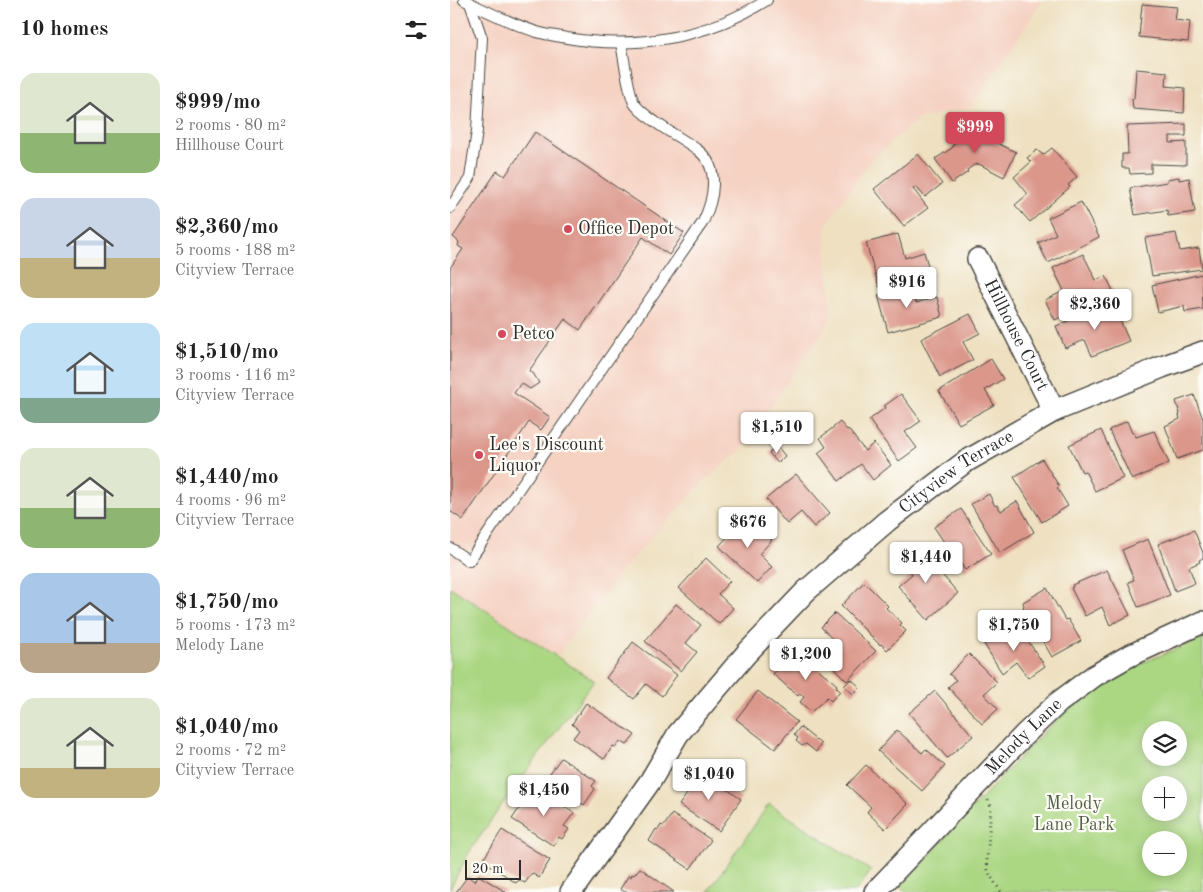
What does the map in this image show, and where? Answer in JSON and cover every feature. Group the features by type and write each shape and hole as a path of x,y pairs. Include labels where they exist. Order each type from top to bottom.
{"street":[{"name":"Hillhouse Court","path":"978,259 1054,411"},
{"name":"Cityview Terrace","path":"571,892 651,780 678,734 746,654 806,591 887,521 965,462 1054,411 1203,352"},
{"name":"Melody Lane","path":"875,892 1024,735 1059,702 1094,676 1127,656 1203,622"}],"lane":[{"path":"469,1 537,32 579,40 638,43 664,40 712,28 767,0"},
{"path":"450,208 470,178 477,131 482,38 469,1"},
{"path":"450,548 469,562 703,222 711,206 714,184 710,166 701,152 660,126 634,103 621,43"}],"path":[{"path":"988,799 991,807 987,859 988,872 1001,892"}],"shaded area":[{"path":"450,0 1043,0 971,107 918,119 871,160 824,228 831,308 830,322 741,450 702,483 619,574 557,656 450,587"}],"green space":[{"path":"450,587 594,681 503,803 468,854 450,889"},
{"name":"Melody Lane Park","path":"1203,638 1203,892 907,892 900,887 1029,747 1064,713 1096,690 1137,665"},
{"path":"769,804 871,871 855,892 708,892"}],"building":[{"path":"1142,4 1177,7 1175,20 1190,22 1188,42 1139,37"},
{"path":"1136,69 1167,72 1166,86 1185,88 1184,113 1133,109 1132,99 1134,99"},
{"path":"982,124 992,135 990,140 1016,152 1004,177 979,164 974,165 967,170 968,172 952,183 935,159 952,148 963,126"},
{"path":"1186,124 1186,136 1170,136 1170,143 1186,142 1186,165 1151,164 1151,173 1130,174 1129,168 1122,168 1122,154 1128,154 1127,126"},
{"path":"535,132 684,233 669,255 643,237 580,330 565,319 529,371 533,373 539,383 530,389 521,383 514,393 550,417 541,430 529,422 463,520 450,511 450,268 463,249 458,246 459,242 453,237 497,171 505,176"},
{"path":"1052,148 1077,177 1068,185 1070,187 1030,222 1015,205 1028,194 1014,177 1031,162 1027,158 1037,150 1043,155"},
{"path":"918,154 942,184 925,197 916,187 913,189 928,208 904,226 874,189"},
{"path":"1179,177 1179,180 1189,178 1195,212 1168,216 1167,210 1135,215 1130,188 1167,182 1167,179"},
{"path":"1081,202 1099,237 1048,263 1038,243 1056,234 1048,218"},
{"path":"1176,233 1180,251 1199,248 1202,269 1152,276 1145,238"},
{"path":"898,234 905,258 924,252 930,272 879,287 866,243"},
{"path":"1083,254 1096,280 1106,276 1113,291 1055,320 1045,300 1064,291 1053,268"},
{"path":"1202,274 1203,309 1185,312 1184,306 1158,312 1152,285"},
{"path":"912,286 916,303 937,297 942,317 888,332 878,295"},
{"path":"1113,304 1129,341 1092,356 1085,340 1065,348 1056,326 1080,316 1081,318"},
{"path":"970,314 980,333 963,342 973,360 940,377 921,339"},
{"path":"991,359 1003,379 985,390 994,405 959,424 939,391"},
{"path":"901,394 921,421 905,432 917,448 899,461 869,420"},
{"path":"1194,395 1203,419 1203,450 1177,459 1165,426 1180,419 1176,401"},
{"path":"1127,421 1132,433 1136,437 1154,431 1169,463 1132,480 1109,430"},
{"path":"840,422 865,451 874,443 891,465 873,480 861,464 839,481 818,453 826,447 820,438"},
{"path":"1101,430 1123,478 1095,491 1085,471 1082,472 1069,445"},
{"path":"777,446 785,456 778,463 769,453"},
{"path":"1042,459 1059,486 1057,488 1068,506 1042,522 1014,477"},
{"path":"796,474 830,513 814,527 801,512 787,524 766,499"},
{"path":"989,494 995,506 997,505 1001,511 1017,501 1034,532 1000,553 971,504"},
{"path":"961,509 991,554 965,570 934,527"},
{"path":"747,516 772,540 759,554 772,567 757,583 719,546"},
{"path":"1194,530 1203,553 1203,558 1199,560 1200,562 1189,567 1195,583 1175,591 1158,544"},
{"path":"1148,539 1170,595 1138,607 1128,582 1134,580 1122,550"},
{"path":"916,545 958,593 928,620 898,586 912,574 901,558"},
{"path":"706,558 730,581 718,594 733,608 719,624 679,588"},
{"path":"1107,570 1130,615 1110,625 1102,607 1085,616 1071,588 1073,587 1072,585"},
{"path":"864,582 888,606 886,608 902,623 900,625 906,631 887,650 841,606"},
{"path":"1047,588 1065,620 1068,619 1081,641 1052,657 1023,607 1023,602"},
{"path":"676,604 701,625 686,643 697,652 681,671 645,641"},
{"path":"835,613 876,651 847,681 822,656 835,642 821,627"},
{"path":"1017,625 1045,666 1028,678 1016,662 1002,673 984,644 1008,628 1010,630"},
{"path":"633,642 677,675 662,696 646,684 634,699 606,678"},
{"path":"795,649 837,685 836,687 840,691 831,701 827,697 811,712 800,702 804,697 800,693 798,696 773,674"},
{"path":"969,654 997,682 984,694 998,709 982,724 948,687 956,680 949,674"},
{"path":"851,679 860,687 853,694 844,686"},
{"path":"758,691 797,722 775,749 736,719"},
{"path":"935,691 973,736 947,758 909,713"},
{"path":"586,703 635,735 627,745 620,741 616,747 613,746 604,759 573,738 579,730 572,724"},
{"path":"800,727 821,744 816,752 806,744 802,746 796,741 798,738 794,735"},
{"path":"897,730 922,753 926,749 945,766 922,791 878,751"},
{"path":"561,758 596,781 592,786 595,789 584,805 545,780"},
{"path":"866,765 908,804 885,829 867,812 871,807 847,785"},
{"path":"699,770 741,799 719,831 679,805 689,791 684,788"},
{"path":"534,787 574,813 564,826 569,829 562,839 559,837 554,846 512,819"},
{"path":"672,814 711,840 690,869 649,841 656,829 658,830 661,825 664,826"},
{"path":"502,830 550,860 539,878 532,873 525,883 519,880 516,883 483,860"},
{"path":"640,868 674,892 625,892 620,889 629,875 631,877"},
{"path":"478,875 506,892 456,892 468,876 475,882"}],"place":[{"name":"Office Depot","path":"568,229"},
{"name":"Petco","path":"502,334"},
{"name":"Lee's Discount Liquor","path":"479,455"}]}
